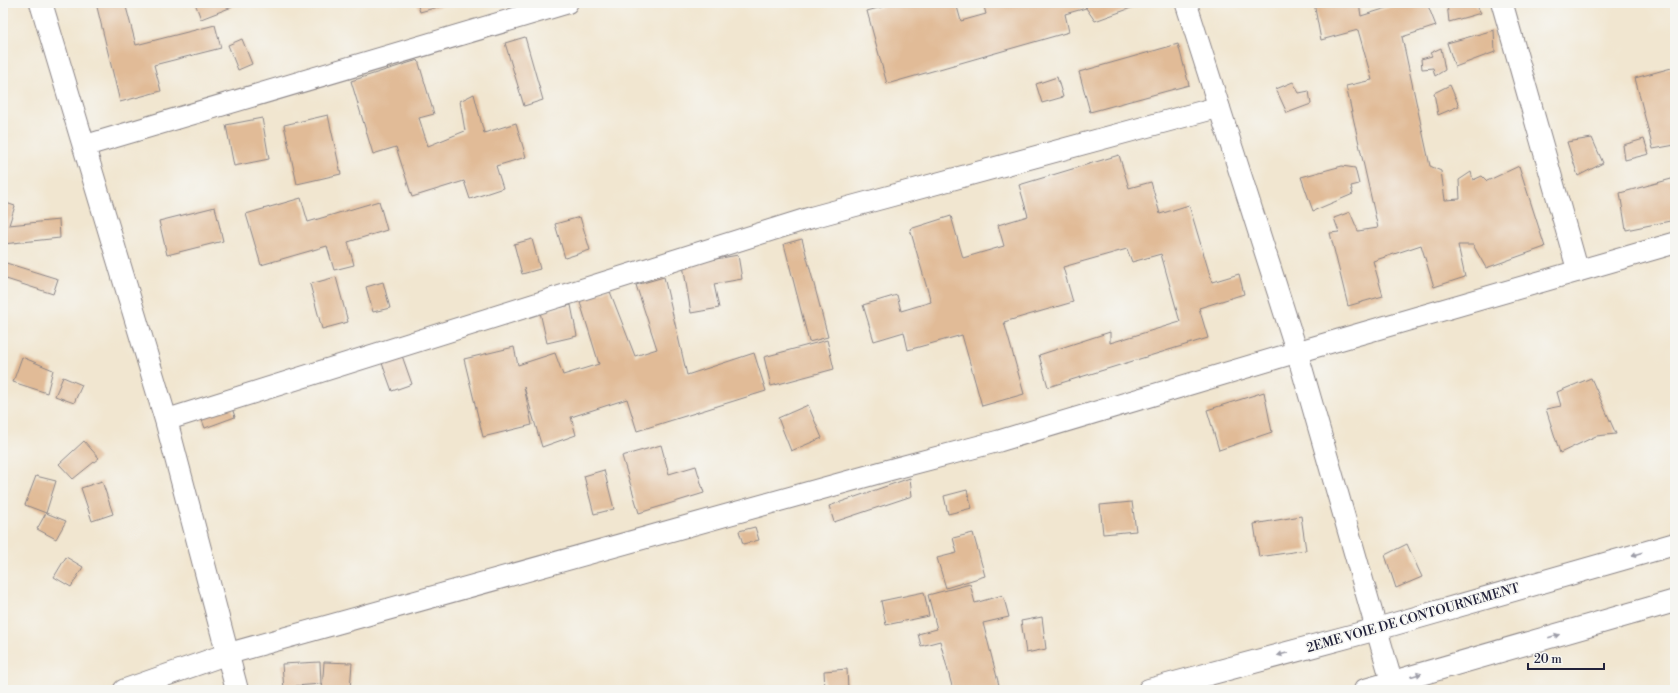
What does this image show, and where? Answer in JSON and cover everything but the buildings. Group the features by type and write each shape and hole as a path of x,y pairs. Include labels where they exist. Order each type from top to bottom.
{"main road":[{"path":"41,3 166,420 237,690"},
{"name":"2EME VOIE DE CONTOURNEMENT","path":"1149,690 1377,629 1675,544"},
{"path":"1365,690 1393,686 1675,601"}],"street":[{"path":"84,146 567,3"},
{"path":"1186,3 1297,352 1393,686"},
{"path":"1502,3 1578,271"},
{"path":"166,420 813,217 1219,107"},
{"path":"124,690 227,654 889,470 999,441 1297,352 1675,243"}]}
